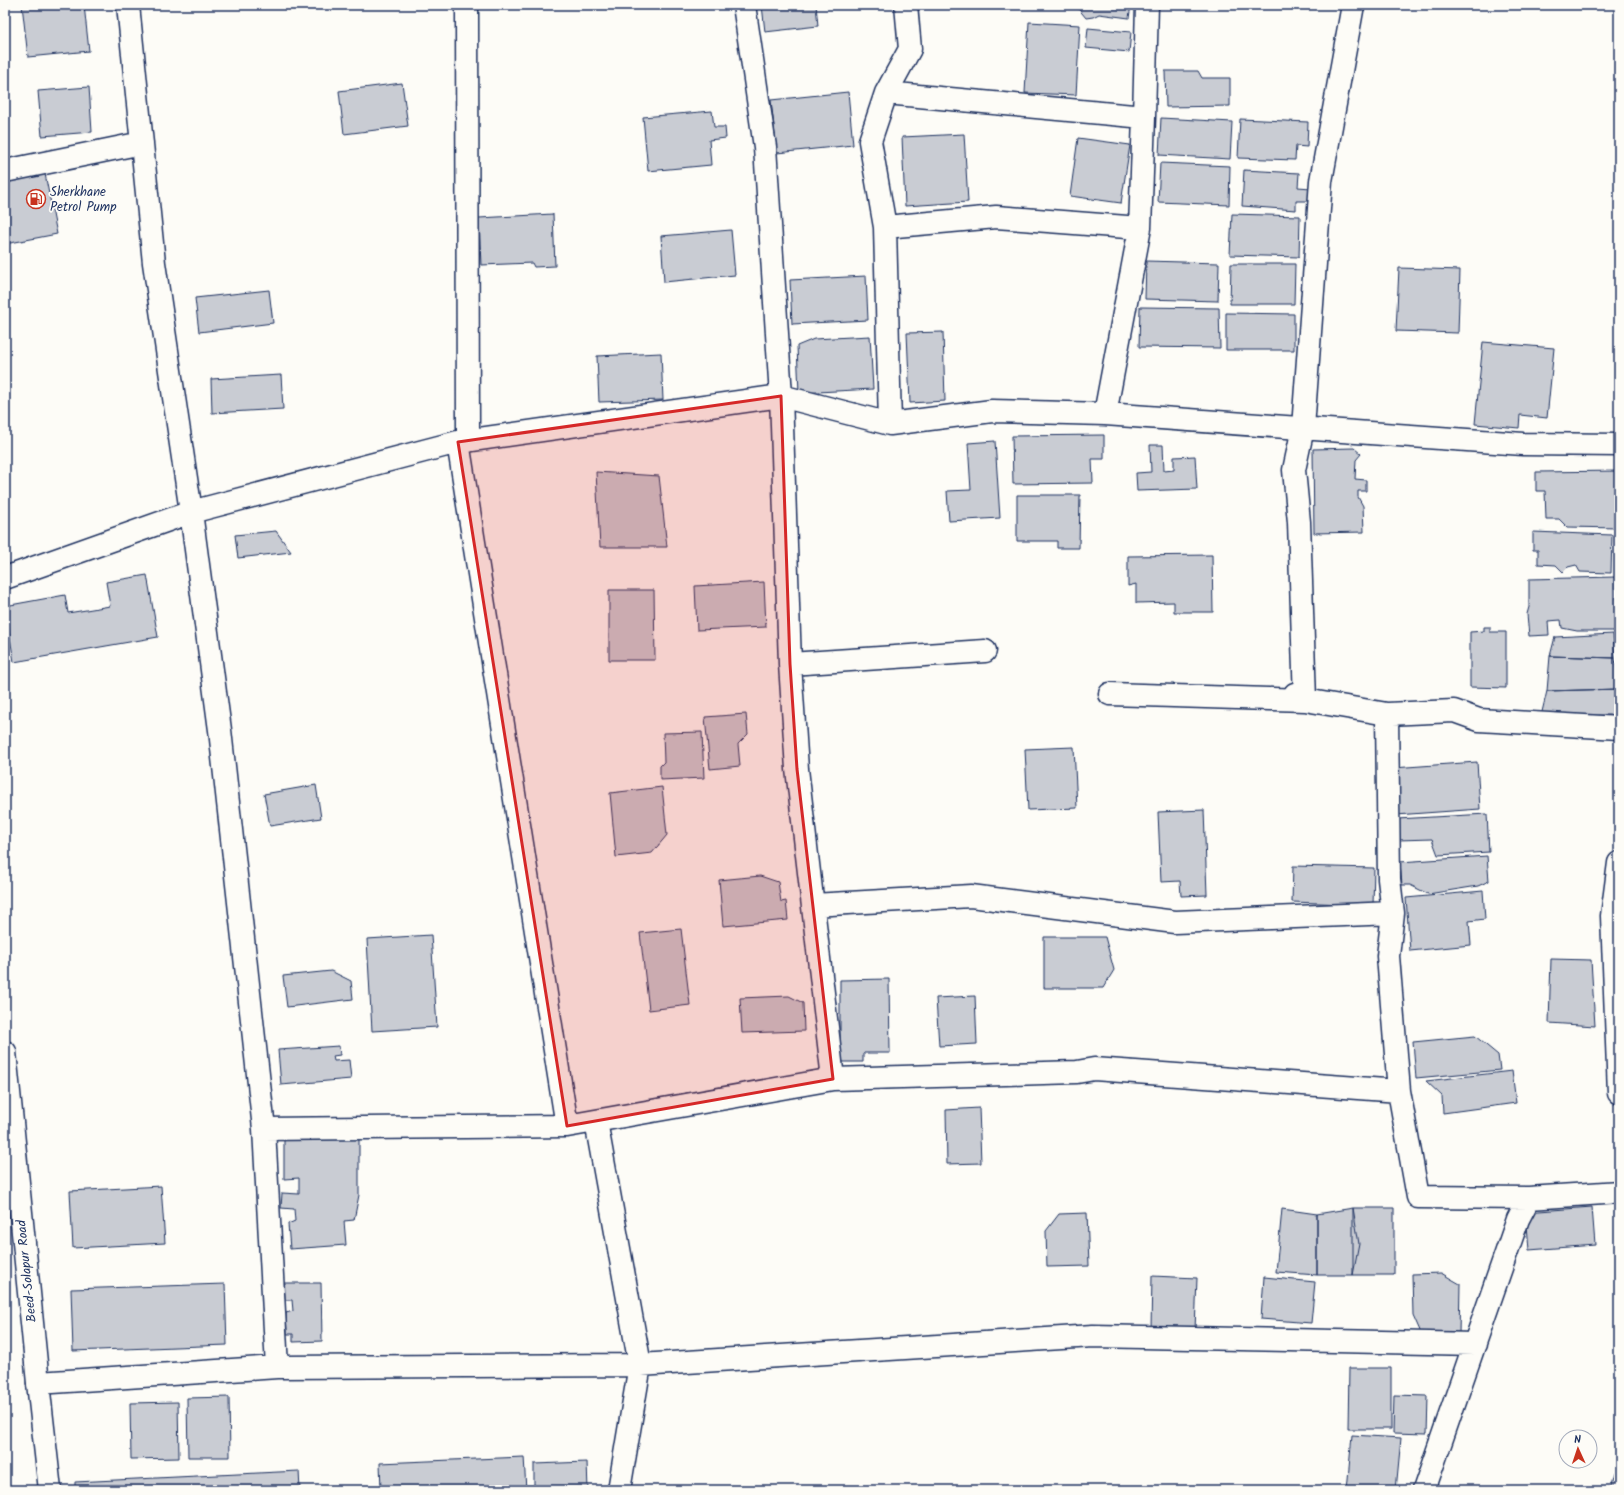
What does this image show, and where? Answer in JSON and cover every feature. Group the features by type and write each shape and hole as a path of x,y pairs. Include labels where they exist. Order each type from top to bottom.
{"street":[{"path":"128,5 154,263 191,512 220,730 264,1129 277,1367"},
{"path":"467,5 463,441 567,1126"},
{"path":"744,5 765,147 781,396 790,664 797,769 833,1079"},
{"path":"890,424 885,227 870,141 886,94 910,50 906,5"},
{"path":"1105,414 1140,228 1147,5"},
{"path":"1300,697 1299,522 1294,470 1303,428 1321,181 1348,40 1353,5"},
{"path":"886,94 1144,117"},
{"path":"5,171 142,144"},
{"path":"885,227 996,217 1140,228"},
{"path":"5,578 191,512 463,441 781,396 890,424 992,411 1105,414 1523,444 1619,445"},
{"path":"790,664 985,651"},
{"path":"1110,694 1300,697 1387,714 1454,711 1479,720 1619,728"},
{"path":"1387,714 1389,879 1393,913 1388,956 1400,1091 1418,1197 1529,1198 1619,1192"},
{"path":"1619,863 1612,916 1619,1093"},
{"path":"812,905 971,896 1175,922 1393,913"},
{"name":"Beed-Solapur Road","path":"5,1052 50,1490"},
{"path":"264,1129 567,1126 833,1079 1077,1072 1094,1069 1400,1091"},
{"path":"599,1121 597,1127 640,1365 619,1490"},
{"path":"1424,1490 1518,1219 1529,1198"},
{"path":"38,1383 277,1367 640,1365 1093,1336 1475,1344"}],"highlighted area":[{"path":"781,396 790,664 797,769 833,1079 567,1126 458,442"}],"building":[{"path":"22,5 84,5 89,51 28,57"},
{"path":"762,5 816,5 818,26 765,32"},
{"path":"1064,5 1131,5 1129,18 1099,14 1086,18 1077,7"},
{"path":"1029,22 1080,25 1076,95 1025,93"},
{"path":"1088,28 1131,32 1129,52 1086,48"},
{"path":"1165,71 1198,71 1202,78 1230,78 1230,106 1166,107"},
{"path":"402,83 408,126 344,134 339,91"},
{"path":"89,87 92,132 42,136 38,91"},
{"path":"848,92 853,145 777,153 771,100"},
{"path":"712,111 714,127 725,127 726,138 709,140 711,165 648,171 643,117"},
{"path":"1161,118 1232,122 1230,159 1159,155"},
{"path":"1240,119 1308,122 1307,147 1296,146 1295,160 1238,158"},
{"path":"964,134 968,202 905,206 902,137"},
{"path":"1078,138 1130,145 1121,203 1070,196"},
{"path":"1160,163 1230,166 1229,205 1158,202"},
{"path":"1244,170 1299,173 1298,187 1311,188 1310,201 1296,201 1296,210 1242,206"},
{"path":"45,174 57,234 5,244 5,182"},
{"path":"553,214 555,266 534,267 532,263 481,265 479,218"},
{"path":"1232,214 1300,216 1299,257 1230,255"},
{"path":"731,230 735,275 664,282 661,236"},
{"path":"1146,261 1219,263 1218,301 1145,299"},
{"path":"1231,264 1295,264 1294,304 1230,304"},
{"path":"1399,268 1460,270 1458,333 1396,331"},
{"path":"866,276 868,320 792,324 790,280"},
{"path":"269,290 273,323 199,332 195,298"},
{"path":"1140,307 1219,308 1220,348 1139,347"},
{"path":"1226,313 1294,314 1294,350 1226,350"},
{"path":"943,332 945,401 910,403 907,333"},
{"path":"870,336 873,389 799,393 797,346 814,339"},
{"path":"1483,342 1554,348 1547,418 1520,415 1519,428 1475,424"},
{"path":"661,353 663,400 599,402 597,356"},
{"path":"281,375 283,409 212,413 211,379"},
{"path":"1104,435 1104,459 1092,459 1093,483 1013,484 1012,436"},
{"path":"995,441 1000,518 949,521 947,491 971,490 968,443"},
{"path":"1150,445 1163,445 1164,471 1174,470 1174,457 1195,456 1197,489 1137,491 1136,473 1151,472"},
{"path":"1354,448 1361,454 1356,460 1355,479 1366,480 1366,491 1358,491 1358,497 1363,506 1364,532 1314,533 1313,449"},
{"path":"1619,471 1619,528 1567,527 1559,519 1546,519 1545,491 1536,491 1536,472"},
{"path":"596,472 659,476 667,547 600,547"},
{"path":"1017,495 1080,495 1079,548 1057,548 1057,541 1017,541"},
{"path":"276,531 291,552 238,558 235,535"},
{"path":"1533,532 1612,535 1611,573 1580,572 1576,565 1568,567 1563,572 1556,565 1538,564 1538,550 1533,550"},
{"path":"1212,555 1213,612 1174,612 1174,602 1136,603 1136,584 1128,586 1128,556"},
{"path":"147,575 158,637 14,662 5,606 65,595 68,613 110,606 106,582"},
{"path":"1616,577 1617,631 1577,631 1562,628 1561,620 1548,621 1549,635 1529,636 1527,614 1529,607 1529,579"},
{"path":"764,582 766,627 697,630 695,586"},
{"path":"609,590 654,590 655,660 609,660"},
{"path":"1484,627 1490,627 1490,632 1506,632 1506,688 1470,687 1470,632 1484,631"},
{"path":"1613,634 1615,658 1550,656 1555,637"},
{"path":"1550,656 1615,658 1619,689 1547,691"},
{"path":"1619,689 1619,715 1541,716 1547,691"},
{"path":"746,714 748,734 738,744 740,766 710,769 705,717"},
{"path":"702,732 704,778 660,780 660,766 664,762 663,733"},
{"path":"1074,747 1077,808 1028,810 1025,749"},
{"path":"1477,762 1480,809 1396,815 1393,768"},
{"path":"316,785 321,818 270,826 264,794"},
{"path":"662,787 667,835 652,853 616,857 610,793"},
{"path":"1204,810 1207,895 1181,896 1180,881 1161,882 1158,812"},
{"path":"1487,814 1489,852 1438,855 1432,839 1398,840 1397,819"},
{"path":"1487,856 1489,881 1478,886 1428,894 1410,885 1402,885 1400,862"},
{"path":"1293,866 1374,868 1373,905 1292,902"},
{"path":"760,876 778,882 781,902 786,901 788,920 723,926 719,880"},
{"path":"1483,891 1485,919 1469,921 1471,945 1410,951 1406,898"},
{"path":"681,929 690,1005 649,1010 640,933"},
{"path":"431,935 437,1027 372,1031 367,939"},
{"path":"1044,937 1105,937 1114,970 1103,988 1044,988"},
{"path":"1551,959 1591,960 1595,1026 1549,1023"},
{"path":"331,971 351,981 353,999 287,1007 283,976"},
{"path":"889,979 890,1053 863,1053 863,1062 840,1062 840,980"},
{"path":"789,996 803,1003 804,1031 742,1033 740,998"},
{"path":"975,996 977,1044 939,1046 936,998"},
{"path":"1475,1036 1498,1055 1500,1070 1416,1078 1413,1042"},
{"path":"339,1046 340,1055 333,1056 334,1061 349,1060 351,1079 281,1085 278,1050"},
{"path":"1512,1071 1516,1103 1443,1113 1442,1096 1426,1081"},
{"path":"979,1108 981,1163 947,1164 946,1110"},
{"path":"284,1133 359,1139 359,1195 354,1220 344,1221 346,1245 290,1249 288,1224 295,1221 294,1209 281,1208 282,1193 299,1194 299,1178 284,1179"},
{"path":"161,1186 165,1243 73,1248 70,1191"},
{"path":"1592,1207 1595,1245 1529,1250 1526,1212"},
{"path":"1353,1208 1359,1244 1353,1275 1317,1275 1317,1214"},
{"path":"1353,1208 1394,1208 1394,1275 1353,1275"},
{"path":"1282,1209 1317,1214 1317,1275 1276,1272"},
{"path":"1087,1213 1089,1266 1047,1267 1046,1231 1059,1214"},
{"path":"1441,1273 1460,1284 1459,1334 1421,1333 1413,1315 1412,1274"},
{"path":"1152,1276 1197,1278 1195,1330 1151,1329"},
{"path":"1264,1277 1315,1282 1311,1323 1261,1319"},
{"path":"284,1283 321,1283 322,1341 293,1342 293,1334 287,1334 286,1313 293,1311 292,1300 285,1300"},
{"path":"225,1284 227,1345 73,1351 71,1289"},
{"path":"1349,1368 1391,1368 1391,1429 1348,1429"},
{"path":"1394,1395 1428,1396 1427,1434 1393,1433"},
{"path":"229,1397 230,1457 188,1457 187,1398"},
{"path":"178,1402 179,1458 131,1459 130,1403"},
{"path":"1352,1435 1401,1438 1396,1490 1347,1490"},
{"path":"524,1457 526,1490 381,1490 380,1463"},
{"path":"587,1462 588,1490 534,1490 534,1464"},
{"path":"299,1471 300,1490 75,1490 75,1482"},
{"path":"1613,1475 1619,1477 1619,1490 1609,1490"}],"place":[{"name":"Sherkhane Petrol Pump","path":"36,199"}]}
